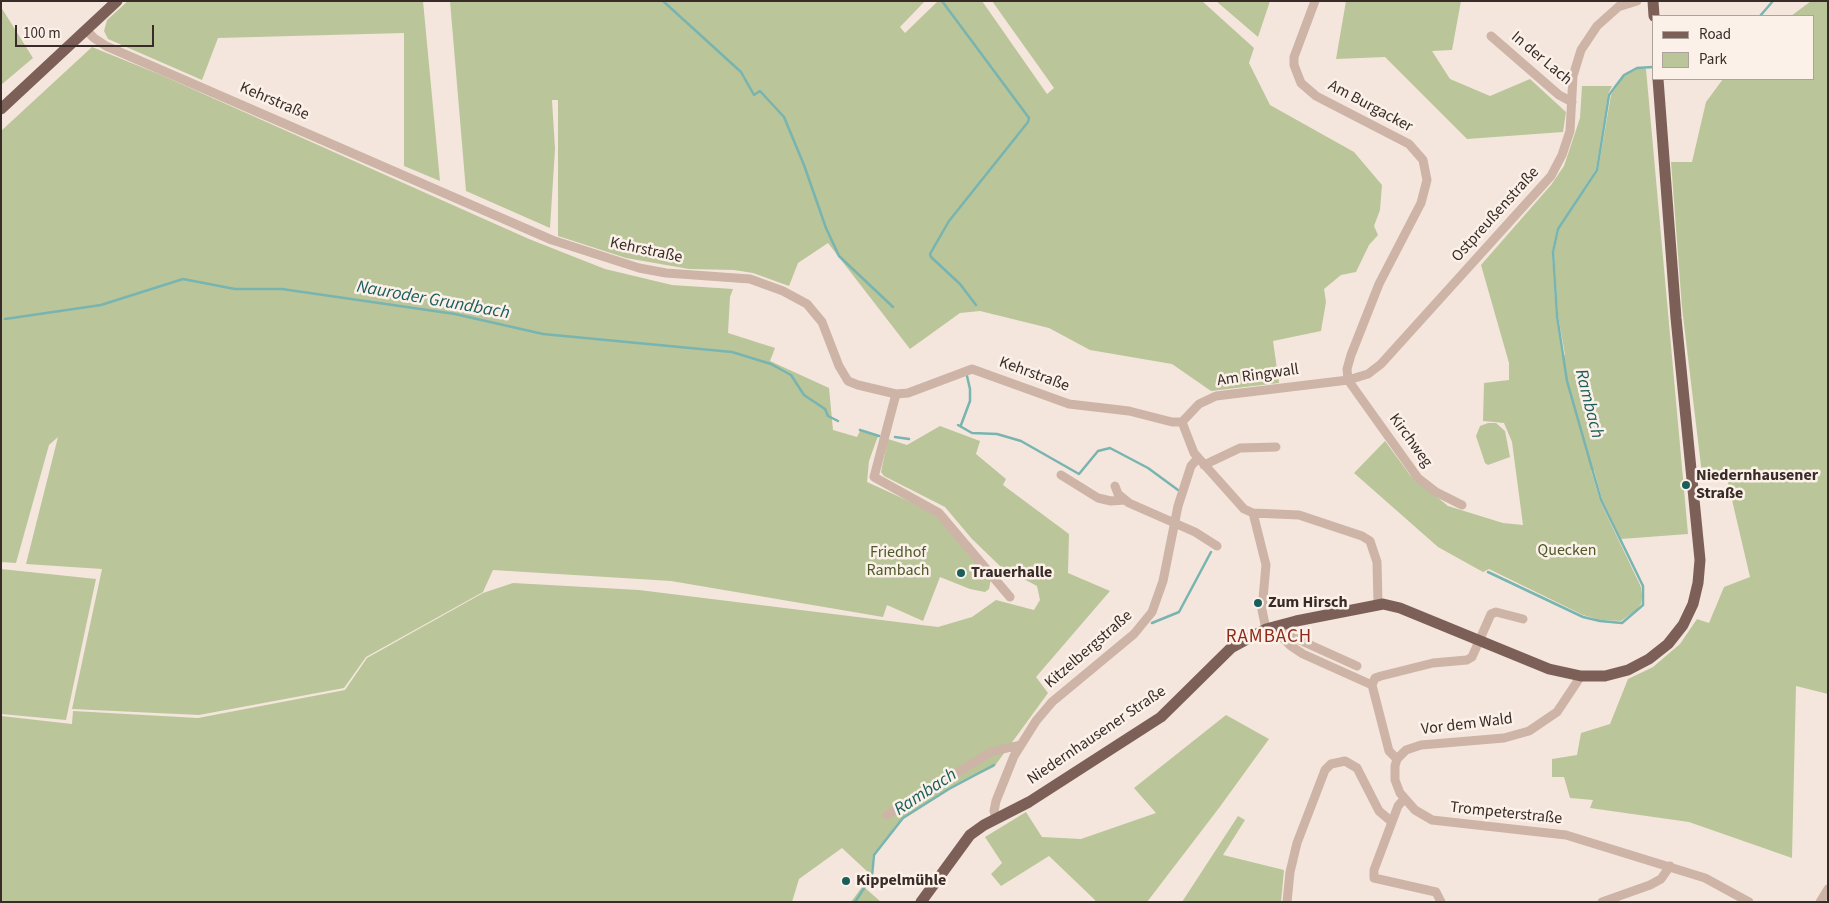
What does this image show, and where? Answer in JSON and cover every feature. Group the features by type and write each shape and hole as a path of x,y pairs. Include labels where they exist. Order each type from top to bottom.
{"main road":[{"path":"1,109 117,1"},
{"path":"1653,1 1654,15"},
{"name":"Niedernhausener Straße","path":"921,902 966,838 996,819 1029,802 1161,717 1227,652 1248,638 1275,627 1378,604 1400,608 1559,672 1581,676 1616,673 1639,665 1659,652 1683,625 1693,604 1698,583 1699,537 1676,318 1658,80"}],"street":[{"name":"Am Burgacker","path":"1315,1 1294,57 1294,65 1301,83 1316,96 1409,144 1423,160 1427,180 1421,203 1379,284 1354,346 1347,369 1348,380"},
{"name":"Ostpreußenstraße","path":"1348,380 1368,374 1388,357 1544,185 1557,166 1566,143 1572,102 1573,76 1581,50 1597,26 1620,3 1637,1"},
{"name":"Kehrstraße","path":"86,30 106,46 552,240 639,268 666,273 750,279 784,291 807,304 822,322 839,366 848,381 896,394 919,391 972,369 1070,404 1129,411 1172,422 1182,422"},
{"name":"In der Lach","path":"1492,36 1559,95 1572,102"},
{"name":"Am Ringwall","path":"1182,422 1199,404 1221,394 1348,380"},
{"name":"Kirchweg","path":"1348,380 1418,478 1436,492 1462,505"},
{"path":"896,394 874,477 939,513 1010,597"},
{"path":"1182,422 1190,445 1201,461 1244,509 1253,513 1299,515 1362,536 1370,541 1377,562 1378,604"},
{"path":"1201,461 1240,448 1276,447"},
{"name":"Kitzelbergstraße","path":"996,819 994,811 996,801 1020,744 1052,702 1106,658 1148,619 1163,581 1174,524 1191,466 1201,461"},
{"path":"1062,475 1098,498 1111,502 1125,500"},
{"path":"1115,486 1118,494 1125,500 1199,534 1217,546"},
{"path":"1253,513 1266,565 1262,610 1279,634 1291,646 1303,654 1372,685"},
{"path":"1441,902 1436,892 1374,878 1374,870 1398,806 1404,799 1395,780 1397,760 1389,751 1372,685 1375,678 1381,676 1433,663 1467,660 1472,657 1491,614 1496,612 1522,619"},
{"path":"1275,627 1287,631 1302,642 1357,666"},
{"name":"Vor dem Wald","path":"1397,760 1406,750 1421,745 1504,738 1529,731 1557,712 1581,676"},
{"path":"887,815 992,752 1020,744"},
{"path":"1287,902 1290,872 1300,834 1325,770 1331,764 1345,761 1357,768 1378,811 1392,822"},
{"name":"Trompeterstraße","path":"1404,799 1415,810 1440,822 1551,832 1670,866 1716,883 1749,902"},
{"path":"1602,902 1650,885 1661,879 1670,866"},
{"path":"1820,902 1828,889"}],"green space":[{"path":"128,1 423,1 440,181 404,166 404,33 218,38 202,80 108,39 104,31 107,20"},
{"path":"450,1 925,1 900,27 905,33 938,1 982,1 1047,94 1054,88 992,1 1202,1 1254,48 1249,63 1270,105 1354,152 1382,185 1380,210 1374,226 1378,235 1369,245 1356,272 1341,275 1324,289 1326,302 1321,331 1273,341 1279,383 1211,391 1172,364 1090,350 1049,328 980,311 960,313 910,349 828,243 798,263 789,286 753,273 734,270 689,269 626,258 558,236 558,100 552,100 555,149 550,228 466,191"},
{"path":"1216,1 1270,1 1258,37"},
{"path":"1346,1 1461,1 1452,50 1432,51 1450,79 1490,96 1530,79 1566,112 1563,132 1467,139 1385,57 1336,59"},
{"path":"1811,1 1828,1 1828,694 1796,686 1792,858 1689,822 1590,808 1593,800 1570,798 1564,777 1552,777 1552,759 1577,755 1581,733 1610,724 1628,679 1653,667 1680,644 1697,619 1709,623 1724,587 1750,577 1725,470 1702,474 1682,308 1671,162 1692,162 1706,102 1722,80 1814,80 1814,15 1792,15"},
{"path":"1,7 33,58 1,85"},
{"name":"Friedhof Rambach","path":"92,47 161,75 529,239 605,269 672,285 733,289 730,297 728,333 775,348 770,361 829,388 833,430 857,437 860,431 878,436 869,461 867,482 937,514 991,579 989,589 985,592 970,589 940,577 923,621 887,605 883,617 671,581 493,570 483,592 366,657 344,688 199,715 72,709 102,569 26,564 58,437 49,445 16,563 1,562 1,131"},
{"name":"Quecken","path":"1637,69 1646,69 1688,534 1621,539 1602,500 1594,470 1591,470 1600,501 1641,587 1642,596 1641,604 1636,610 1621,621 1600,620 1583,615 1489,569 1483,572 1438,547 1354,473 1385,441 1410,475 1448,506 1503,523 1523,525 1512,442 1504,423 1483,421 1484,383 1509,380 1509,363 1481,265 1551,185 1564,166 1580,118 1582,86 1612,86 1608,94 1596,169 1557,229 1552,252 1556,316 1562,355 1565,355 1558,315 1554,252 1559,229 1598,170 1611,95 1624,75"},
{"path":"1496,423 1505,431 1510,457 1488,465 1485,463 1476,436 1480,426"},
{"path":"940,426 980,441 976,454 1006,479 1003,485 1069,534 1068,573 1110,591 1036,677 1048,693 994,767 948,789 902,818 873,855 871,875 842,848 799,879 792,902 1,902 1,716 72,724 73,711 198,718 345,690 367,658 483,593 513,583 639,590 938,627 972,617 996,600 1034,610 1040,600 1037,586 1001,567 972,539 945,507 884,476 881,472 888,439 907,445"},
{"path":"1,569 96,579 66,720 1,714"},
{"path":"1226,715 1269,739 1147,902 1095,902 1049,856 1001,886 991,874 1002,863 985,837 1026,812 1042,837 1081,839 1156,813 1134,788"},
{"path":"1238,816 1245,820 1223,855 1284,870 1281,902 1182,902"},
{"path":"862,887 865,888 881,902 851,902"}],"waterway":[{"path":"663,1 741,72 754,95 760,91 784,117 804,165 826,228 839,256 893,307"},
{"path":"942,1 1029,118 1028,122 949,221 930,254 960,284 976,305"},
{"name":"Rambach","path":"1761,15 1773,1"},
{"name":"Rambach","path":"1488,572 1583,617 1600,621 1622,623 1643,605 1643,586 1601,500 1567,381 1557,316 1553,252 1558,229 1597,170 1609,95 1624,75 1637,68 1652,67"},
{"name":"Nauroder Grundbach","path":"5,319 101,305 183,279 235,289 282,289 455,314 543,334 732,352 771,364 791,375 804,395 825,409 828,416 838,421"},
{"path":"961,425 970,401 967,376"},
{"path":"958,425 972,433 997,434 1021,441 1079,474 1098,451 1110,448 1148,468 1178,490"},
{"path":"860,430 879,436"},
{"path":"895,437 909,439"},
{"name":"Rambach","path":"1152,623 1179,612 1211,552"},
{"name":"Rambach","path":"855,902 872,876 874,855 903,818 949,789 994,765"}],"place":[{"name":"Niedernhausener Straße","path":"1686,485"},
{"name":"Trauerhalle","path":"961,573"},
{"name":"Zum Hirsch","path":"1258,603"},
{"name":"Kippelmühle","path":"846,881"}],"district":[{"name":"RAMBACH","path":"1269,638"}]}
